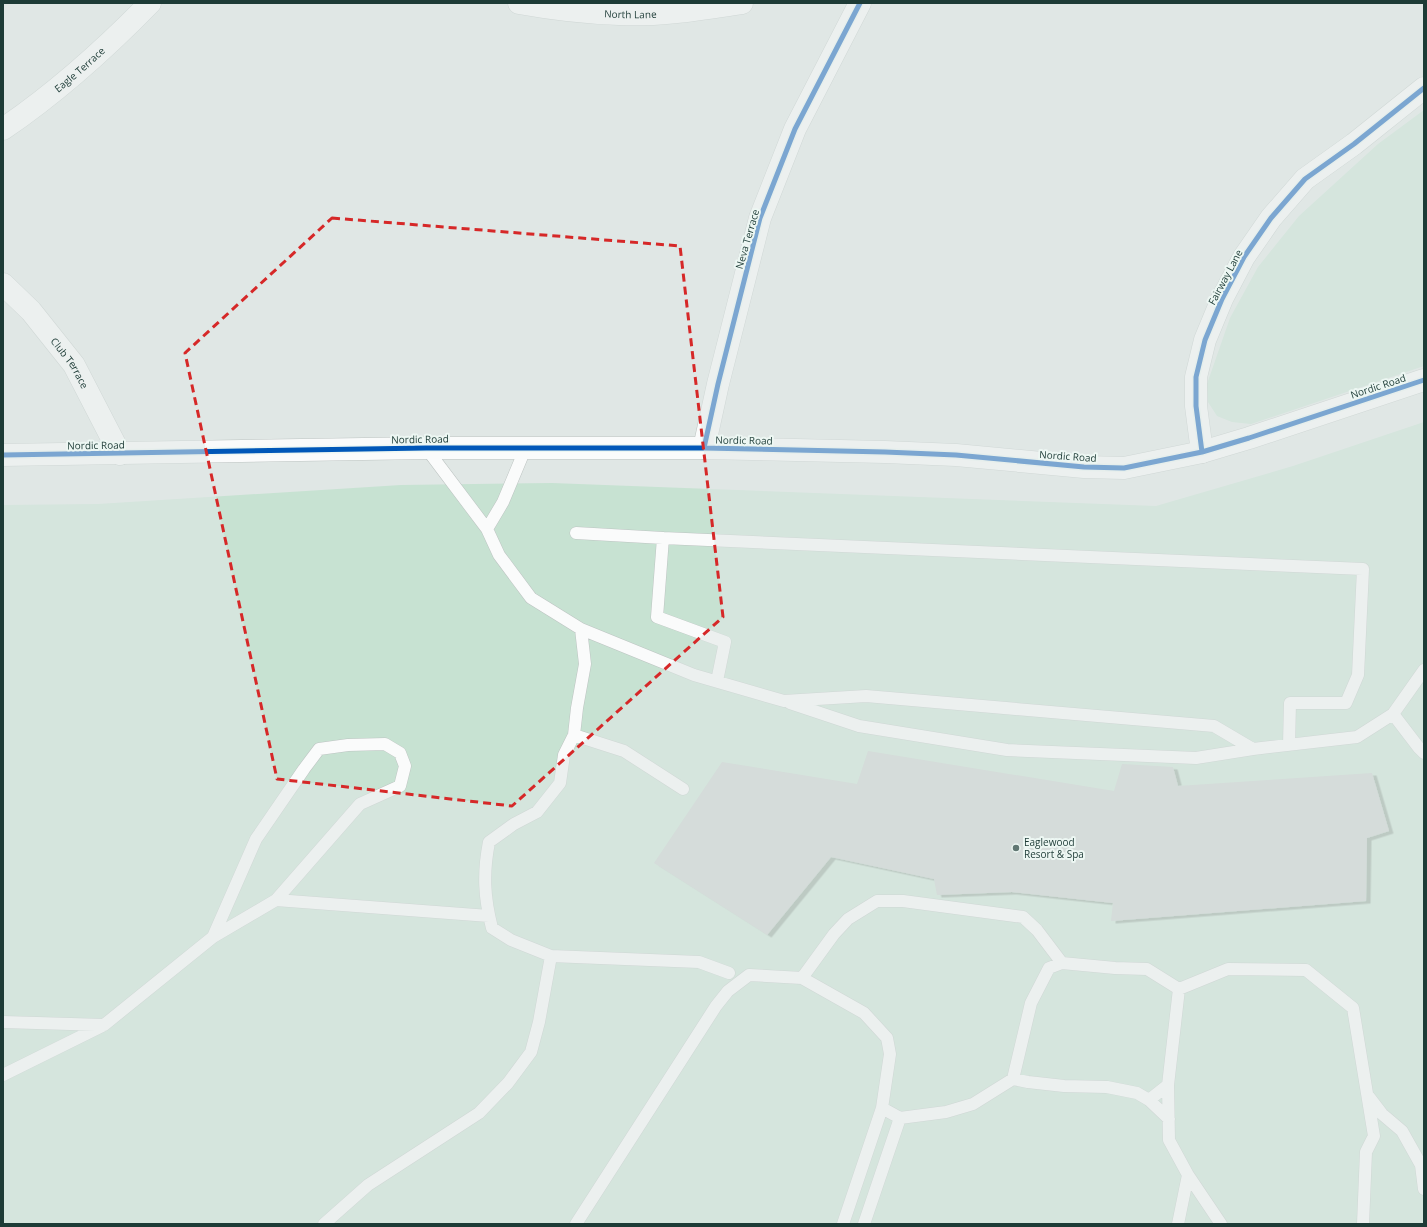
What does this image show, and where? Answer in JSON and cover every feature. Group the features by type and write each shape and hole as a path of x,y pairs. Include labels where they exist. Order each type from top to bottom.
{"street":[{"name":"Eagle Terrace","path":"3,129 72,76 121,33 150,3"},
{"name":"North Lane","path":"519,3 547,8 620,14 676,12 742,3"},
{"name":"Neva Terrace","path":"704,448 718,384 760,218 795,130 860,3"},
{"name":"Fairway Lane","path":"1202,452 1196,406 1196,377 1205,340 1222,299 1244,257 1271,218 1305,179 1354,144 1424,88"},
{"name":"Club Terrace","path":"3,284 31,311 74,365 120,454"},
{"name":"Nordic Road","path":"3,455 526,447 704,448 956,455 1091,467 1124,468 1202,452 1250,438 1424,380"}],"lane":[{"path":"487,529 503,502 526,447"},
{"path":"426,448 487,529 499,555 531,598 581,629 694,675 784,701 859,726 1007,750 1196,758 1253,749 1357,736 1393,714 1424,670"},
{"path":"576,533 1363,569 1358,674 1346,703 1290,703 1289,745"},
{"path":"663,538 657,617 725,642 717,681"},
{"path":"581,629 585,664 574,735 564,755 560,783 537,812 514,824 489,842 484,880 486,906 492,928 511,940 551,956 699,962 729,973 802,978 864,1013 887,1038 890,1054 882,1108 843,1224"},
{"path":"784,701 866,696 1214,726 1253,749"},
{"path":"1393,714 1424,753"},
{"path":"574,735 624,751 683,789"},
{"path":"3,1075 104,1025 213,937 276,900 360,804 400,786 405,766 400,752 385,744 319,749 256,839 213,937"},
{"path":"276,900 489,916"},
{"path":"802,978 834,934 848,919 877,901 903,901 1023,917 1037,930 1062,963"},
{"path":"324,1224 368,1185 479,1113 508,1083 531,1052 539,1022 551,956"},
{"path":"1013,1079 1031,1003 1049,968 1062,963 1115,968 1147,969 1179,989"},
{"path":"1179,989 1228,969 1306,970 1353,1008 1374,1136 1366,1152 1363,1224"},
{"path":"728,991 729,973"},
{"path":"576,1224 716,1006 728,991 749,975"},
{"path":"1179,989 1168,1084 1169,1140 1188,1175 1221,1224"},
{"path":"3,1022 104,1025"},
{"path":"882,1108 900,1118 946,1112 973,1104 1013,1079 1056,1085 1107,1087 1138,1092 1169,1119"},
{"path":"1149,1100 1168,1084"},
{"path":"1368,1095 1382,1114 1402,1131 1421,1165 1424,1189"},
{"path":"864,1224 900,1118"},
{"path":"1178,1224 1188,1175"}],"highlighted area":[{"path":"332,218 680,246 723,617 512,806 277,779 185,353"}],"green space":[{"path":"1424,110 1424,366 1251,424 1232,422 1217,416 1208,402 1207,384 1230,318 1258,267 1299,216 1378,144"},
{"path":"1424,422 1424,1224 3,1224 3,505 98,504 401,485 552,483 1156,506 1293,466"}],"building":[{"name":"Eaglewood Resort & Spa","path":"868,751 1114,791 1122,764 1173,767 1178,786 1372,773 1389,831 1367,838 1366,901 1111,921 1113,903 1012,892 937,895 934,879 831,857 767,935 654,863 722,762 857,784"}],"cycle path":[{"path":"704,448 718,384 760,218 795,129 860,3"},
{"path":"1202,452 1196,406 1196,377 1205,340 1222,299 1244,257 1271,218 1305,179 1354,144 1424,88"},
{"path":"3,455 426,448 704,448 956,455 1084,467 1124,468 1202,452 1424,380"}],"place":[{"name":"Eaglewood Resort & Spa","path":"1016,848"}]}
